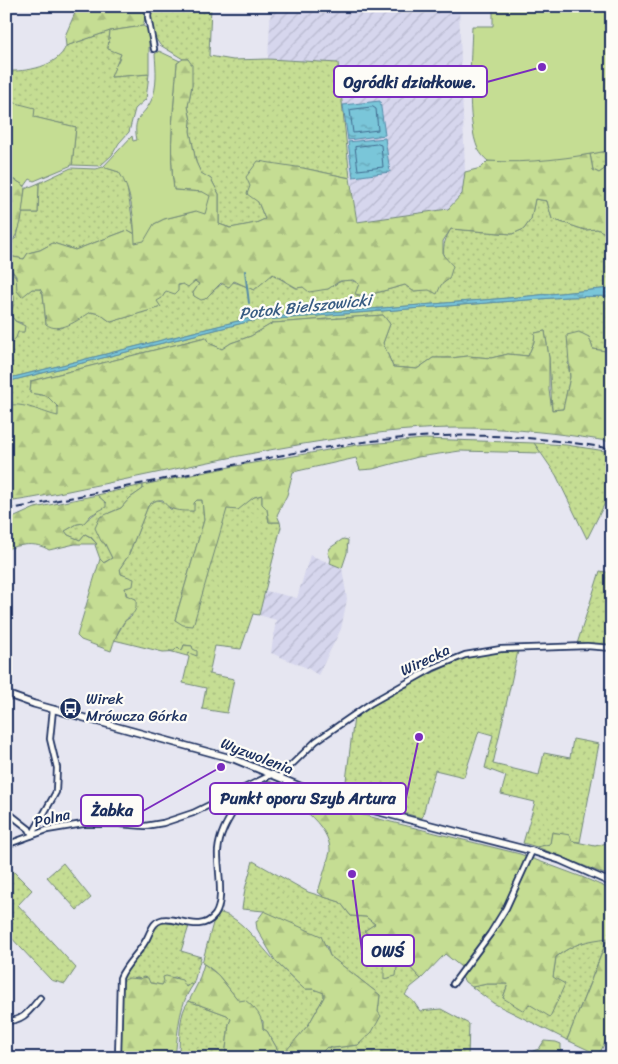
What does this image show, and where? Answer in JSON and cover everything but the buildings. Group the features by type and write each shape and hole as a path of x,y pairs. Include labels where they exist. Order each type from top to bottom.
{"street":[{"path":"149,6 148,17 154,49"},
{"name":"Wirecka","path":"279,777 316,740 371,703 433,668 465,655 501,649 587,646 612,648"},
{"name":"Wyzwolenia","path":"6,694 53,709 209,752 273,774 319,794 360,807 532,851 560,860 612,883"},
{"path":"32,835 56,792 57,768 50,739 53,709"},
{"name":"Polna","path":"6,845 47,830 83,824 145,826 164,824 273,774"},
{"path":"118,1058 120,978 123,970 143,947 159,920 164,919 188,924 208,921 214,916 217,911 220,894 218,851 220,838 228,819 246,788"},
{"path":"6,811 29,829 32,835"},
{"path":"453,984 490,934 506,908 532,851"},
{"path":"6,1021 16,1021 22,1018 40,998"}],"shaded area":[{"path":"271,6 459,6 465,172 462,194 448,209 357,223 338,64 268,59"},
{"path":"310,555 342,568 347,599 341,629 318,675 307,668 271,653 276,620 259,615 266,591 297,598"}],"green space":[{"path":"78,6 147,6 147,9 143,26 110,31 66,46 65,36"},
{"path":"152,6 211,6 209,56 233,60 268,59 338,63 350,178 303,168 258,202 265,219 256,223 231,228 219,224 219,194 211,179 201,174 196,162 190,131 191,121 188,106 192,85 188,59 183,59 160,45 154,36 151,21"},
{"path":"493,6 612,6 612,150 582,156 518,162 488,161 483,156 478,149 474,137 472,123 470,89 472,26 493,26"},
{"path":"143,26 148,29 149,34 149,74 111,77 121,54 108,49 110,31"},
{"path":"110,31 108,48 121,54 111,77 149,74 146,99 135,109 129,132 119,143 112,155 100,166 72,165 76,127 33,117 12,102 6,111 6,71 40,67 56,59 66,46"},
{"path":"159,51 180,61 177,63 172,126 174,190 203,192 210,196 205,214 196,211 164,219 154,224 144,241 135,243 133,215 127,188 119,172 103,167 132,136 133,141 137,140 137,121 148,107 155,90 155,54"},
{"path":"183,59 188,59 192,65 192,85 188,106 191,121 190,131 196,162 201,173 211,179 219,194 219,224 230,228 256,223 265,219 258,202 247,194 250,186 246,177 258,161 350,178 357,222 448,209 462,194 465,172 481,168 488,161 525,160 590,154 593,170 599,173 612,164 612,236 597,229 585,230 552,219 547,201 535,199 531,219 524,229 512,234 451,229 443,241 443,255 453,266 449,279 441,285 437,294 429,290 413,291 405,285 365,296 355,294 359,284 353,280 340,281 328,289 309,292 303,287 297,288 273,274 254,290 234,281 229,287 221,283 205,299 201,300 194,296 193,293 199,284 195,281 188,287 183,284 178,285 178,291 175,294 166,291 162,298 157,301 161,307 111,322 100,314 91,312 69,325 57,328 51,327 46,324 43,294 40,289 32,289 22,297 17,291 16,276 6,262 8,256 24,259 28,253 40,250 53,243 75,250 128,230 135,234 136,242 154,224 164,219 196,211 203,192 174,190 172,174 172,127 177,63"},
{"path":"12,102 35,108 34,117 76,127 72,165 34,181 30,179 25,186 14,179 13,184 6,181 6,111"},
{"path":"612,150 612,164 599,173 593,170 590,154"},
{"path":"103,167 119,172 126,182 135,234 128,230 75,250 53,243 40,250 28,253 24,259 8,256 6,258 6,246 17,237 22,213 38,213 39,183 71,168 96,169"},
{"path":"14,179 25,186 22,219 16,235 6,246 6,205 13,204"},
{"path":"39,183 38,213 22,213 25,189"},
{"path":"535,199 547,201 552,219 585,230 597,229 612,236 612,288 246,319 6,379 6,346 18,332 22,323 15,321 10,314 13,293 6,282 6,262 26,293 32,289 40,289 43,294 46,324 60,328 91,312 100,314 111,322 160,307 156,301 169,290 195,281 199,284 193,293 194,296 205,299 218,287 227,282 238,283 254,290 272,274 296,288 328,289 339,282 350,280 359,284 356,295 365,296 405,285 413,291 418,291 436,286 449,279 444,259 444,247 451,229 512,234 524,229 531,219"},
{"path":"6,282 14,297 14,304 10,314 15,321 25,326 24,332 18,332 16,338 7,346"},
{"path":"612,296 612,352 593,349 589,337 568,363 570,377 563,409 552,410 549,358 545,331 535,333 534,342 528,356 508,354 491,358 468,356 433,358 417,369 393,367 383,343 390,324 383,315 273,323 251,336 231,343 222,349 211,344 206,337 31,381 30,393 47,396 59,407 58,417 10,405 6,406 6,382 251,321 566,297"},
{"path":"383,315 390,324 383,343 393,367 417,369 433,358 468,356 491,358 508,354 528,356 534,342 535,333 545,331 549,358 549,390 552,410 563,409 570,377 567,335 579,332 589,337 593,349 612,352 612,442 522,430 461,428 401,431 270,450 55,494 6,502 6,406 26,406 58,416 58,407 47,396 30,393 31,381 206,337 211,344 222,349 231,343 251,336 273,323"},
{"path":"424,439 534,443 541,453 460,451 418,457 373,469 360,470 356,458 293,472 287,495 277,515 280,522 269,522 267,509 262,504 262,495 254,497 238,510 227,509 193,626 183,625 175,620 204,520 202,500 197,500 194,503 194,511 172,509 163,500 155,501 148,506 128,556 120,568 121,574 134,579 133,586 125,588 126,595 136,599 135,611 122,625 111,651 81,640 77,636 100,559 104,563 112,558 95,528 100,517 121,508 130,498 143,489 143,485 230,467 357,445"},
{"path":"534,443 566,445 612,452 612,489 587,539 556,475"},
{"path":"143,485 143,489 130,498 121,508 109,513 105,544 112,558 103,563 95,545 97,544 91,537 85,534 80,540 68,535 65,531 77,524 84,523 104,506 106,503 97,495"},
{"path":"97,495 106,503 106,507 91,515 84,523 77,524 65,531 68,535 80,540 85,534 97,544 75,544 49,550 38,545 22,545 6,549 6,521 35,508"},
{"path":"262,495 262,503 267,509 269,522 280,522 281,527 259,615 253,614 241,649 215,646 209,674 234,679 227,713 202,709 206,688 183,683 189,657 186,655 190,653 192,646 184,645 182,651 163,652 114,640 125,621 132,616 125,588 128,577 121,574 120,568 128,556 148,506 160,500 170,509 193,511 194,503 197,500 202,500 204,520 175,620 181,622 227,508 238,509 254,497"},
{"path":"343,539 348,540 347,553 342,568 330,563 331,559 328,553 330,548"},
{"path":"600,571 612,573 612,646 577,644"},
{"path":"184,645 192,646 197,651 197,656 189,653 187,656 169,651 174,651 178,647 182,651"},
{"path":"518,651 493,764 539,775 544,753 570,758 573,739 599,744 580,842 552,833 550,844 537,847 523,843 535,802 501,794 506,776 485,768 493,735 479,731 464,777 435,770 422,818 344,797 354,717 399,689 466,657"},
{"path":"269,781 343,810 520,854 612,890 612,1027 599,1055 567,1040 608,938 580,943 556,957 553,977 565,984 550,1017 529,1004 524,1011 503,998 508,984 487,984 472,987 462,977 466,971 445,954 421,979 406,963 397,967 396,976 384,979 384,958 392,950 385,937 373,939 364,931 375,924 366,917 351,916 340,902 324,897 318,892 330,852 329,842 317,822 308,813 287,798 268,788 265,784"},
{"path":"552,832 570,835 572,841 595,846 607,843 612,847 612,877 537,847 550,844"},
{"path":"253,861 308,892 340,902 351,916 366,917 375,924 365,931 385,937 392,950 397,967 406,963 421,979 405,995 413,1001 420,1011 441,1009 469,1024 468,1058 316,1058 327,1047 358,1045 378,1012 380,995 330,956 327,946 264,911 242,909 245,889"},
{"path":"63,863 91,898 77,910 47,877"},
{"path":"6,864 32,890 18,905 76,968 65,984 51,980 6,932"},
{"path":"264,911 321,936 330,956 380,995 378,1012 381,1016 372,1032 358,1045 327,1047 316,1058 180,1058 181,1051 225,1057 231,1019 227,1015 189,1001 198,983 204,964 218,975 239,1001 245,1000 255,1009 260,1016 263,1029 267,1031 279,1052 285,1052 309,1024 324,997 324,993 313,989 304,989 276,962 257,929 256,922"},
{"path":"221,913 236,920 243,926 279,966 304,989 324,992 324,997 309,1024 285,1053 279,1052 267,1031 263,1029 263,1021 238,1000 218,975 202,963 213,923"},
{"path":"160,922 189,926 181,951 201,957 193,985 190,984 185,987 176,977 168,978 162,985 137,978 122,981 126,970 143,950 153,929"},
{"path":"608,937 567,1040 493,1003 472,987 487,984 508,984 503,998 529,1004 537,1008 553,977 556,957 580,943"},
{"path":"143,977 148,978 150,983 162,985 164,982 163,977 182,980 186,987 190,984 193,985 184,1002 178,1029 175,1058 116,1058 117,1014 121,1013 122,981 129,978 140,979"},
{"path":"189,1001 227,1015 231,1019 225,1057 179,1050 183,1011"},
{"path":"544,1041 561,1044 561,1058 530,1058 533,1051 539,1049"}],"water":[{"path":"380,101 385,135 348,140 343,105"},
{"path":"385,138 390,172 353,177 348,142"},
{"path":"612,288 612,296 566,297 251,321 6,382 6,379 246,319"}],"waterway":[{"name":"Potok Bielszowicki","path":"245,271 249,303"},
{"name":"Potok Bielszowicki","path":"250,310 251,320"}],"railway":[{"path":"6,510 281,456 371,441 420,437 475,436 530,438 612,449"}],"place":[{"name":"Ogródki działkowe.","path":"542,67"},
{"name":"Wirek Mrówcza Górka","path":"70,708"},
{"name":"Punkt oporu Szyb Artura","path":"419,737"},
{"name":"Żabka","path":"221,767"},
{"name":"OWŚ","path":"352,874"}]}
